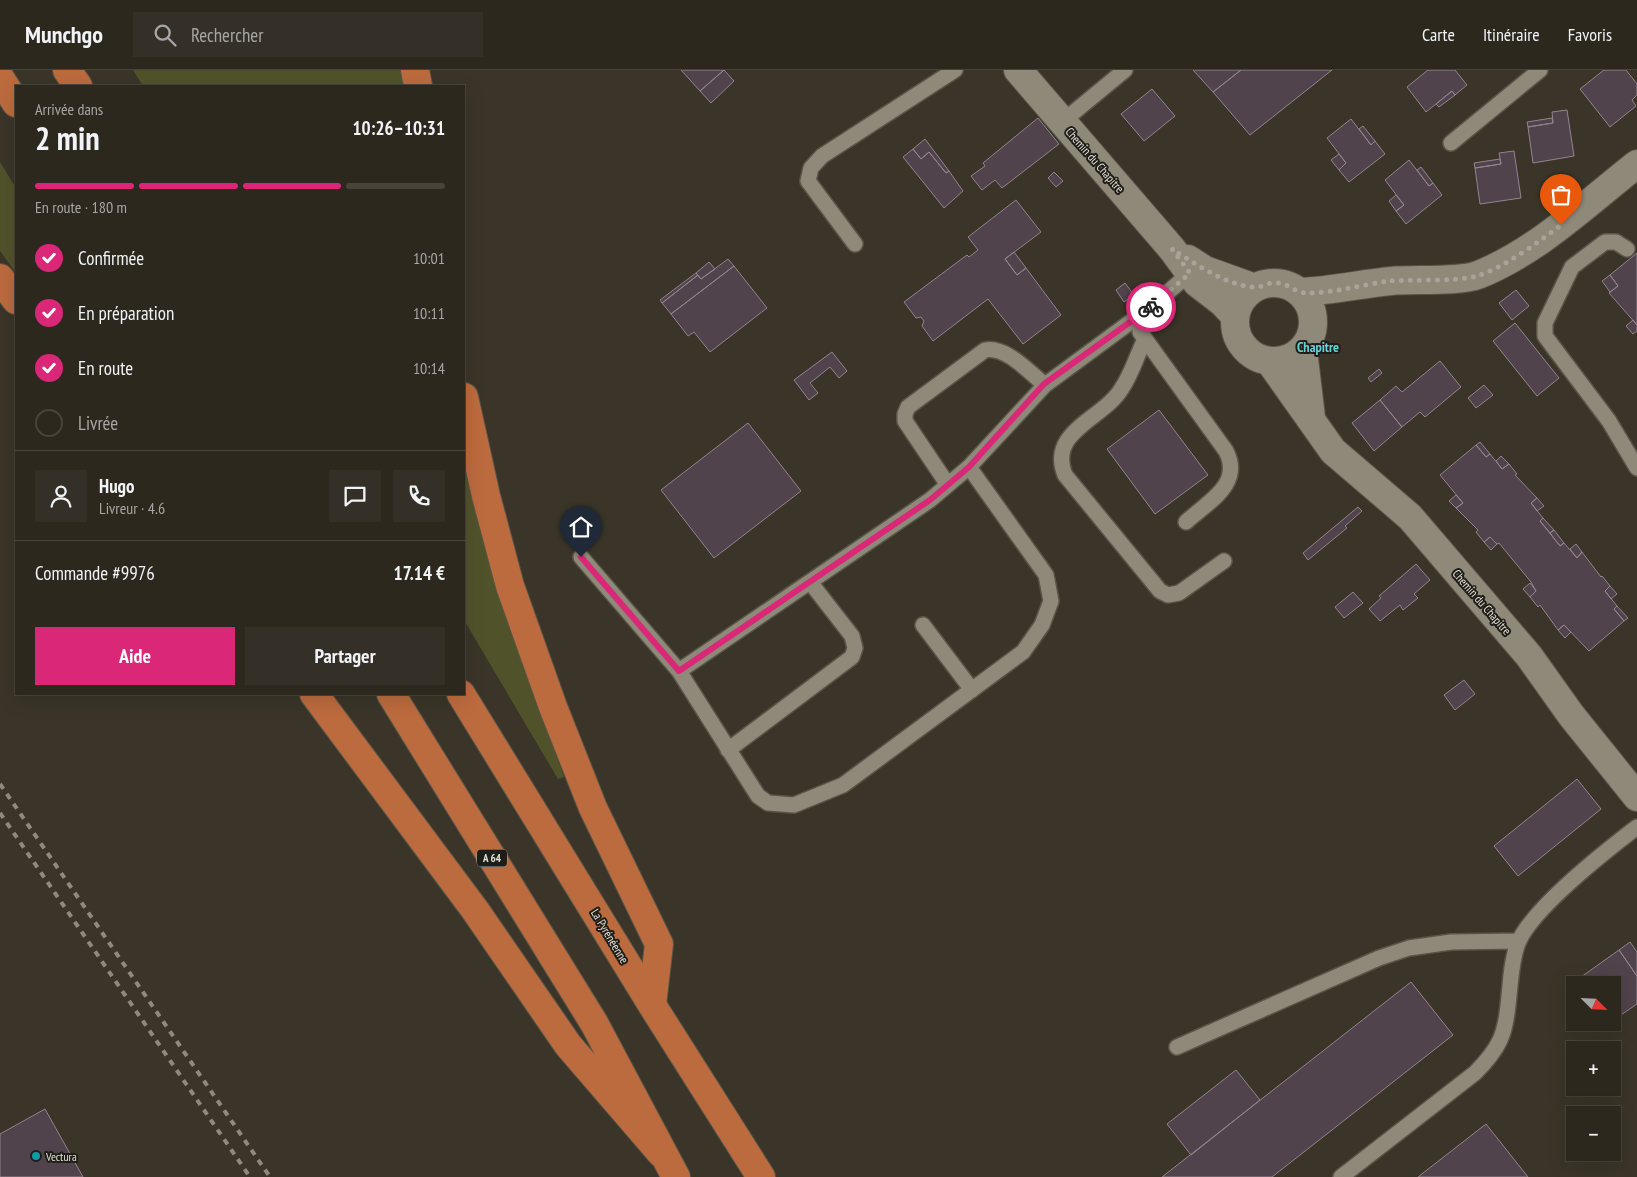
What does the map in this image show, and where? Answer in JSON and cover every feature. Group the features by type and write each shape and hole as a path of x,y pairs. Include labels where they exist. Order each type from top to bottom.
{"highway":[{"path":"68,70 77,85"},
{"path":"416,70 418,85"},
{"path":"0,78 15,101"},
{"path":"0,278 15,299"},
{"path":"465,402 486,496 510,586 550,698 593,808 659,944 652,1005"},
{"path":"315,695 475,910 568,1045 661,1153"},
{"name":"A 64","path":"392,695 594,1023 661,1153 676,1177"},
{"name":"La Pyrénéenne","path":"462,695 652,1005 761,1177"}],"street":[{"name":"Chemin du Chapitre","path":"1018,70 1172,249 1197,283 1223,303 1235,316"},
{"path":"1300,292 1349,288 1390,281 1476,276 1514,257 1546,237 1637,164"},
{"name":"Chemin du Chapitre","path":"1172,249 1205,270 1255,288"},
{"path":"1266,283 1290,286 1300,292 1308,302 1313,313 1314,325 1310,338 1303,350 1282,361 1270,362 1258,359 1247,352 1239,341 1235,330 1235,316 1238,305 1246,295 1266,283"},
{"path":"1314,325 1349,288"},
{"name":"Chemin du Chapitre","path":"1303,350 1311,421"},
{"name":"Chemin du Chapitre","path":"1270,362 1333,451 1410,517 1529,656 1570,715 1637,797"}],"lane":[{"path":"855,244 808,181 811,168 822,156 955,70"},
{"path":"1062,122 1125,70"},
{"path":"1451,142 1540,70"},
{"path":"1627,249 1616,242 1605,242 1572,267 1545,323 1545,336 1609,421 1637,468"},
{"path":"679,671 930,500 969,467 1044,384 1132,321 1190,273"},
{"path":"1132,321 1226,451 1232,463 1231,475 1227,484 1186,522"},
{"path":"1145,339 1122,389 1109,404 1071,435 1062,448 1060,462 1065,474 1160,590 1168,595 1179,593 1224,561"},
{"path":"948,485 906,421 905,414 908,407 985,350 994,348 1005,353 1044,384"},
{"path":"581,557 679,671 758,796 768,803 794,804 843,785 1023,652 1042,625 1051,601 1046,575 969,467"},
{"path":"728,750 852,658 855,648 852,636 810,582"},
{"path":"923,625 972,690"},
{"path":"1342,1177 1475,1073 1488,1060 1501,1038 1514,957 1519,941 1534,916 1612,846 1637,827"},
{"path":"1177,1047 1379,958 1409,948 1451,942 1519,941"}],"green space":[{"path":"133,70 402,70 404,85 142,85"},
{"path":"0,162 15,186 15,272 0,251"},
{"path":"465,457 540,709 564,777 558,779 465,622"}],"building":[{"path":"681,70 724,70 700,91"},
{"path":"724,70 734,81 711,103 700,91"},
{"path":"1193,70 1241,70 1213,92"},
{"path":"1241,70 1332,70 1250,135 1213,92"},
{"path":"1428,70 1455,70 1467,85 1455,95 1452,91 1426,112 1407,87"},
{"path":"1604,70 1626,70 1637,84 1637,95 1632,100 1636,106 1610,127 1580,89"},
{"path":"1152,89 1175,116 1144,141 1121,114"},
{"path":"1452,91 1455,95 1439,107 1436,104"},
{"path":"1567,110 1574,156 1533,163 1528,127 1553,123 1552,112"},
{"path":"1038,118 1059,144 1002,188 995,180 982,190 971,176 985,166 983,163"},
{"path":"1552,118 1553,123 1528,127 1527,122"},
{"path":"1351,119 1371,145 1375,141 1385,154 1349,182 1339,170 1346,163 1327,138"},
{"path":"1363,126 1375,141 1371,145 1359,129"},
{"path":"925,139 949,171 946,173 929,152 921,159 913,149"},
{"path":"913,149 921,159 929,152 946,173 949,171 963,191 944,208 903,157"},
{"path":"1514,151 1521,198 1480,204 1475,168 1501,164 1499,153"},
{"path":"1339,154 1346,163 1339,170 1331,160"},
{"path":"1500,159 1501,164 1475,168 1474,163"},
{"path":"1409,160 1429,186 1433,183 1442,195 1406,224 1396,211 1404,205 1385,180"},
{"path":"1421,167 1433,183 1429,186 1417,170"},
{"path":"1054,172 1063,181 1056,187 1048,178"},
{"path":"1396,195 1404,205 1396,211 1389,201"},
{"path":"1016,200 1041,232 1005,259 1017,275 1026,268 1061,315 1023,344 988,299 933,341 922,326 924,321 921,317 916,318 904,302 967,255 969,257 978,250 968,237"},
{"path":"1014,252 1026,268 1017,275 1005,259"},
{"path":"1637,253 1637,325 1609,293 1618,286 1610,275"},
{"path":"728,259 734,266 671,314 662,303 698,275 701,279"},
{"path":"709,262 715,269 701,279 696,273"},
{"path":"734,266 767,308 710,352 694,332 688,336 671,314"},
{"path":"696,273 698,275 662,303 660,300"},
{"path":"1610,275 1618,286 1610,292 1602,281"},
{"path":"1125,283 1134,295 1124,302 1116,290"},
{"path":"1516,290 1529,306 1512,320 1499,303"},
{"path":"1633,320 1637,325 1637,331 1633,334 1626,326"},
{"path":"1515,323 1559,378 1537,396 1493,341"},
{"path":"832,352 847,371 839,378 830,367 810,383 818,393 809,400 794,380"},
{"path":"1440,361 1461,387 1425,417 1420,412 1402,427 1380,400 1396,386 1402,392"},
{"path":"1379,369 1382,373 1371,382 1368,378"},
{"path":"1484,385 1493,395 1476,408 1468,398"},
{"path":"1380,400 1402,427 1374,451 1352,423"},
{"path":"1159,410 1208,475 1155,514 1107,449"},
{"path":"748,423 801,491 714,558 661,490"},
{"path":"1480,442 1490,454 1486,457 1476,445"},
{"path":"1476,445 1486,457 1490,454 1502,469 1509,464 1517,474 1515,475 1537,498 1531,503 1543,518 1540,521 1560,546 1564,543 1577,558 1582,552 1610,586 1605,591 1617,606 1614,609 1624,621 1589,651 1564,625 1558,630 1540,605 1538,607 1530,597 1536,591 1531,582 1499,543 1497,544 1490,537 1484,542 1476,532 1478,530 1456,508 1463,503 1440,475"},
{"path":"1501,456 1509,464 1502,469 1496,461"},
{"path":"1456,495 1463,503 1456,508 1449,501"},
{"path":"1537,498 1544,506 1537,511 1531,503"},
{"path":"1358,507 1362,511 1345,526 1347,528 1308,560 1303,553"},
{"path":"1543,518 1554,530 1550,533 1540,521"},
{"path":"1554,530 1564,543 1560,546 1550,533"},
{"path":"1490,537 1497,544 1491,550 1484,542"},
{"path":"1576,544 1582,552 1577,558 1570,549"},
{"path":"1416,564 1430,580 1414,594 1418,598 1403,610 1400,605 1380,621 1369,609 1381,598 1379,596"},
{"path":"1530,583 1536,591 1530,597 1523,589"},
{"path":"1610,586 1617,594 1611,599 1605,591"},
{"path":"1353,592 1363,603 1344,618 1335,607"},
{"path":"1617,606 1628,618 1624,621 1614,609"},
{"path":"1564,625 1571,632 1565,638 1558,630"},
{"path":"1464,680 1475,694 1455,710 1444,695"},
{"path":"1577,779 1601,809 1518,876 1494,846"},
{"path":"1630,942 1637,952 1637,976 1619,950"},
{"path":"1619,950 1637,976 1637,1004 1621,1015 1621,976 1582,976"},
{"path":"1411,982 1453,1035 1272,1177 1162,1177"},
{"path":"1236,1070 1260,1100 1191,1155 1167,1124"},
{"name":"Vectura","path":"45,1109 83,1177 0,1177 0,1134"},
{"path":"1486,1124 1528,1177 1418,1177"}],"railway":[{"path":"0,784 270,1177"},
{"path":"0,813 250,1177"}],"way so far":[{"path":"1151,307 1190,273 1172,249 1205,270 1233,282 1255,288 1266,283 1278,283 1290,286 1300,292 1320,292 1390,281 1476,276 1514,257 1561,225"}],"place":[{"name":"Vectura","path":"36,1156"}],"district":[{"name":"Chapitre","path":"1318,347"}],"route":[{"path":"581,557 679,671 930,500 969,467 1002,428 1044,384 1151,307"}]}
